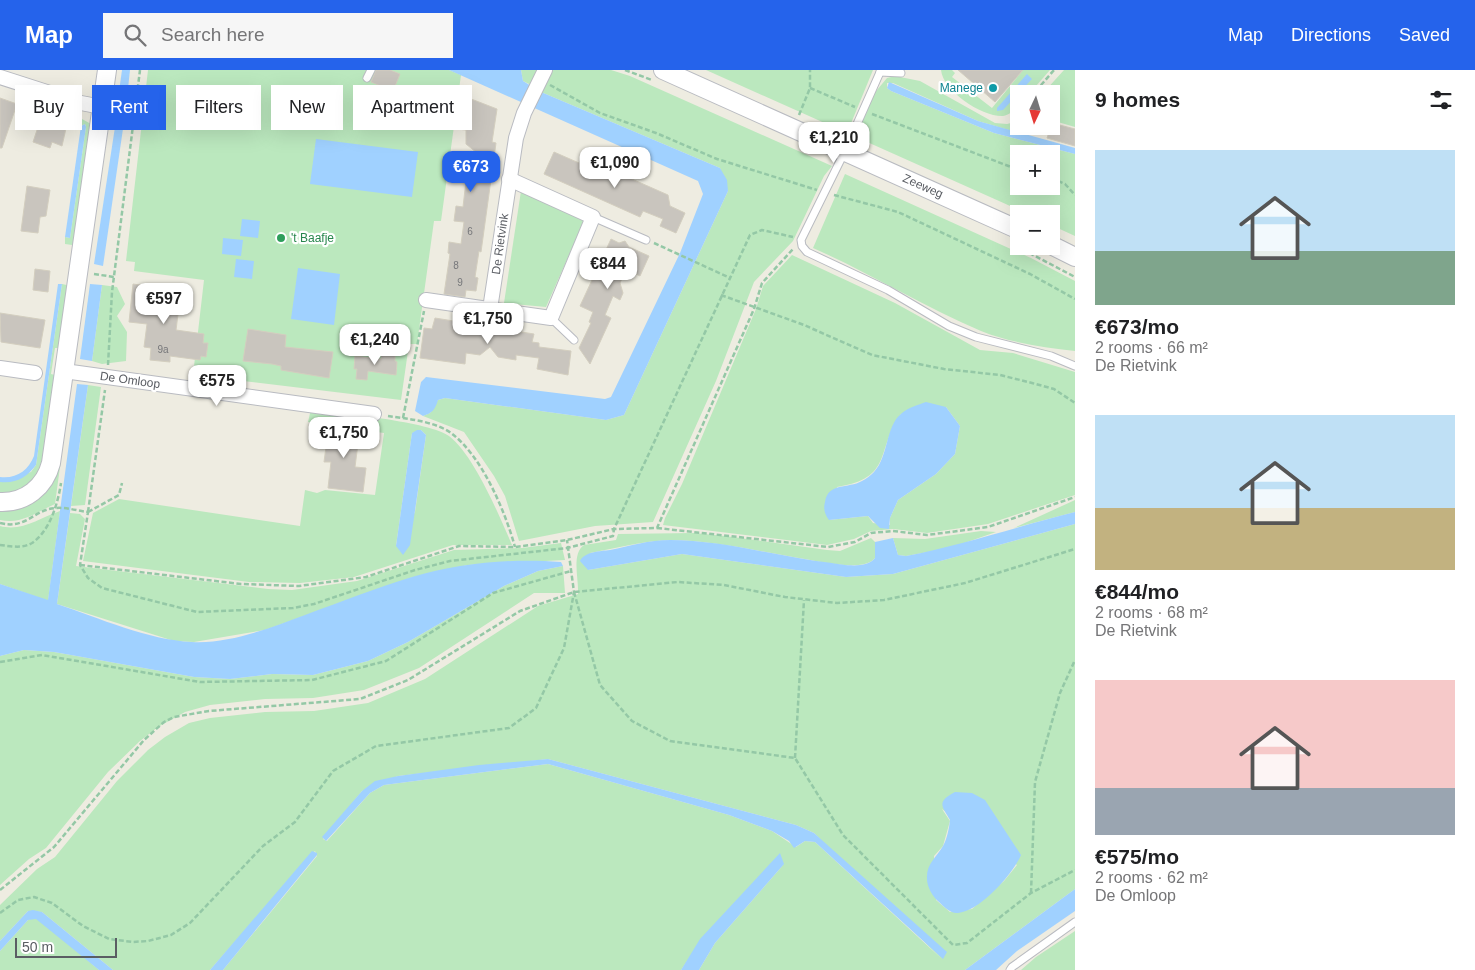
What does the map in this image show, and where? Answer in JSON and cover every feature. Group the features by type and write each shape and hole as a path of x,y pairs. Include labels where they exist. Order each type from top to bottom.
{"street":[{"path":"105,85 107,70"},
{"name":"Zeeweg","path":"663,70 1010,226"},
{"name":"De Rietvink","path":"490,309 516,138 527,107 544,71"},
{"path":"0,76 92,105"},
{"path":"0,502 9,502 28,495 37,489 47,475 51,463 98,130"},
{"path":"426,300 551,318 593,217 509,179"},
{"path":"1060,250 1075,257"},
{"path":"0,368 35,373"},
{"name":"De Omloop","path":"64,371 374,414"}],"lane":[{"path":"367,78 371,70"},
{"path":"901,73 881,71 845,151 801,240 802,246 807,252 888,290 949,326 976,337 1051,356 1075,366"},
{"path":"593,217 646,240"},
{"path":"551,318 574,340"},
{"path":"1010,970 1075,922"}],"path":[{"path":"140,70 114,276 107,377 80,565 88,578 102,588 187,611 210,613 303,607 415,570 450,561 568,548 613,536 614,529 750,234 762,230 801,240 762,283 754,309 657,528"},
{"path":"800,115 810,88 810,70"},
{"path":"1041,85 1054,70"},
{"path":"544,71 550,85 600,113 717,158 825,192 898,212 1030,274 1075,299"},
{"path":"810,88 1010,167"},
{"path":"1060,182 1065,184 1075,195"},
{"path":"646,240 675,251 730,278"},
{"path":"77,271 114,276"},
{"path":"721,295 754,309 804,325 872,355 1032,383 1054,389 1075,403"},
{"path":"403,418 426,300"},
{"path":"374,414 403,418 439,427 450,433 468,450 490,486 505,518 515,547"},
{"path":"0,523 10,526 25,522 37,514 55,508 88,512 119,495 122,483"},
{"path":"80,565 282,587 353,580 455,547 515,547 567,540 614,529 657,528 828,548 855,542 871,533 893,531 927,535 988,527 1075,498"},
{"path":"0,545 18,547 32,543 44,529 55,508"},
{"path":"0,914 18,900 34,897 52,903 96,934 119,941 148,941 181,930 199,915 263,846 295,822 333,772 376,746 509,728 536,708 564,648 574,592 567,540"},
{"path":"0,890 54,846 144,740 164,722 174,717 209,711 360,699 408,680 520,611 574,592 678,582 724,586 837,603 884,600 965,582 1075,549"},
{"path":"0,662 42,655 200,682 312,680 386,661 493,593 572,571"},
{"path":"574,592 600,686 632,721 670,741 796,758"},
{"path":"804,599 796,758 843,835 953,945 967,943 1031,893 1075,870"},
{"path":"1031,893 1035,782 1060,693 1075,660"}],"green space":[{"name":"'t Baafje","path":"148,70 449,70 461,75 460,85 353,85 353,130 453,130 441,221 434,221 417,344 409,344 401,400 193,375 204,280 134,271 135,262 126,261 141,130 166,130 166,85 146,85"},
{"path":"521,70 537,70 531,85 523,81"},
{"path":"552,70 611,70 630,76 832,166 824,176 793,241 754,282 716,381 653,522 595,526 519,541 505,496 494,476 464,432 423,416 430,413 438,400 445,398 606,420 624,415 728,191 720,168 541,92"},
{"path":"706,70 873,70 847,133"},
{"path":"941,70 952,70 955,73 952,77 992,108 1010,86 1010,113 1003,116 994,115 975,107 956,94 943,78"},
{"path":"1023,70 1050,70 1037,85 1011,85"},
{"path":"1064,70 1075,70 1075,127 1060,123 1060,85 1050,85"},
{"path":"895,76 920,81 995,123 1010,123 1010,130 978,121 893,83 887,83 887,88 891,91 994,133 1040,145 1010,145 1010,195 1060,195 1060,150 1075,154 1075,236 1060,229 1060,205 1010,206 856,137 872,96 887,78"},
{"path":"82,119 91,124 77,242 72,245 65,244 65,237 70,238 85,124 82,126"},
{"path":"845,174 1010,249 1010,255 1024,255 1075,281 1075,351 1015,342 981,331 813,248"},
{"path":"521,191 585,219 546,307 504,303"},
{"path":"792,255 895,303 980,350 1013,353 1075,372 1075,495 988,524 927,533 893,529 871,531 854,539 827,545 663,525 756,309 763,286","holes":["946,407 960,426 955,454 936,474 898,500 890,518 890,525 873,523 868,516 829,520 837,487 855,483 867,477 875,469 881,461 893,427 901,414"]},
{"path":"62,284 71,286 59,348 55,348 51,374 55,375 47,450 44,461 34,480 14,491 0,494 0,482 31,472 36,465"},
{"path":"102,285 117,287 125,304 117,316 127,332 126,361 102,364 92,361"},
{"path":"71,385 55,504 22,519 15,521 0,520 0,507 41,492 66,391"},
{"path":"88,385 101,387 85,505 71,506"},
{"path":"311,409 405,422 424,426 449,436 468,457 493,502 512,545 453,545 354,577 300,583 249,582 83,561 93,513 119,499 300,526 305,490 317,493 325,490 375,495 384,433 308,422","holes":["421,430 426,435 415,512 396,546 412,433"]},
{"path":"1075,500 1075,512 1014,528"},
{"path":"60,511 48,601 0,584 0,526 23,526"},
{"path":"70,513 80,514 85,519 76,566 268,589 292,590 357,581 454,550 522,548 561,543 565,560 468,565 410,578 265,630 194,642 174,641 57,604"},
{"path":"1075,524 1075,889 965,970 699,970 715,943 784,864 690,957 681,970 223,970 317,856 315,851 210,970 113,970 42,912 28,911 0,941 0,905 37,869 55,857 117,781 148,750 165,737 189,723 210,718 265,712 314,711 368,703 425,679 538,606 578,594 576,567 578,554 584,545 616,540 618,534 694,533 840,551 871,538 875,542 875,558 862,564 831,564 720,544 669,540 640,543 590,553 588,570 682,554 846,577 893,574","holes":["548,759 796,825 814,833 942,959 815,842 805,841 796,847 772,831 729,815 548,764 384,785 370,793 327,841 323,839 362,791 398,776","942,809 1017,865 1004,881 972,909 950,912 936,900 934,856 943,846 950,821"]},
{"path":"981,531 996,532 950,548 906,556 898,555 893,538 925,539"},
{"path":"563,566 565,593 534,593 419,668 364,690 313,698 265,699 210,705 185,712 158,727 140,741 108,772 46,848 29,859 0,885 0,656 24,650 54,652 194,677 230,679 272,674 313,675 368,661 408,642 504,586 538,571"},
{"path":"32,918 39,919 99,970 0,970 0,951"},
{"path":"1075,931 1075,970 1021,970 1036,957"}],"water":[{"path":"122,70 130,70 128,85 120,85"},
{"path":"449,70 521,70 523,81 541,92 720,168 727,180 728,191 624,415 606,420 445,398 438,400 433,411 426,415 423,416 415,411 421,382 426,377 605,399 611,397 680,253 703,194 698,181"},
{"path":"1027,74 1032,79 1026,85 1017,85"},
{"path":"889,82 978,121 1010,130 1010,135 1028,135 1075,148 1075,154 1060,150 1060,145 1040,145 994,133 887,88"},
{"path":"1010,93 1010,103 1003,110 997,111 997,108"},
{"path":"85,124 86,127 70,238 65,237 82,126"},
{"path":"115,130 123,130 103,266 94,264"},
{"path":"316,139 418,152 412,197 310,184"},
{"path":"242,219 260,221 258,238 240,236"},
{"path":"223,238 243,240 241,256 222,254"},
{"path":"236,259 254,261 252,279 234,277"},
{"path":"298,268 340,274 334,325 291,319"},
{"path":"58,284 62,284 36,465 21,479 11,482 0,482 0,477 11,477 25,470 34,456"},
{"path":"90,284 102,285 92,361 80,359"},
{"path":"77,384 88,385 57,604 141,633 175,640 206,642 235,638 264,630 385,586 448,568 505,561 561,562 563,566 538,571 504,586 408,642 368,661 313,675 272,674 230,679 194,677 54,652 24,650 0,656 0,584 48,600"},
{"path":"926,402 946,407 960,426 955,454 936,474 898,500 890,518 889,529 880,528 868,516 829,520 825,514 824,507 830,491 857,483 873,473 879,465 893,425 897,419 908,409"},
{"path":"421,430 426,435 410,545 403,555 396,546 412,433"},
{"path":"1075,512 1075,524 893,574 846,577 682,554 588,570 580,561 593,552 647,542 670,540 710,543 812,560 861,565 867,564 875,558 875,542 893,538 898,555 906,556"},
{"path":"548,759 796,825 814,833 947,952 943,959 815,842 805,841 794,848 789,841 772,831 729,815 548,764 384,785 370,793 326,841 322,837 362,791 375,781 479,765"},
{"path":"955,792 972,793 985,800 1021,855 1011,872 995,890 976,906 958,913 948,910 937,900 927,882 928,869 946,840 950,820 942,804 945,799"},
{"path":"312,851 317,853 317,855 223,970 210,970"},
{"path":"780,853 784,864 715,943 699,970 681,970 700,939"},
{"path":"1075,889 1075,911 1017,951 996,970 965,970"},
{"path":"28,911 42,912 113,970 99,970 36,919 28,920 0,951 0,941"}],"building":[{"path":"376,70 390,70 400,74 395,85 378,85 371,82"},
{"name":"Manege","path":"958,70 1023,70 995,102"},
{"path":"0,98 15,103 15,110 2,148 0,148"},
{"path":"472,99 497,109 492,142 496,143 481,252 479,251 475,277 478,278 476,291 466,290 465,297 444,294 450,254 448,253 449,242 461,244 464,222 454,221 456,206 463,207 466,181 460,180 462,162 477,153 466,144 466,130 472,130"},
{"path":"1060,125 1075,129 1075,146 1047,138 1048,135 1060,135"},
{"path":"37,130 66,130 62,146 52,142 50,148 33,142"},
{"path":"554,152 579,163 582,157 668,195 670,206 685,213 676,233 660,226 663,219 643,211 640,217 544,174"},
{"path":"27,186 50,190 46,216 40,217 38,233 21,231"},
{"path":"611,239 619,243 625,241 629,247 649,256 640,276 626,269 620,283 623,293 620,300 613,296 605,315 611,318 590,364 579,348 591,323 589,322 593,312 580,306"},
{"path":"35,269 50,271 48,292 33,290"},
{"path":"133,284 181,291 176,330 204,334 203,343 208,343 206,357 201,356 200,360 170,356 170,362 150,360 151,348 144,347 147,324 129,322"},
{"path":"0,313 45,320 40,348 1,342"},
{"path":"435,318 534,334 532,342 539,343 539,347 571,351 568,375 537,369 539,358 516,355 516,360 498,357 490,347 480,355 466,353 465,364 420,358 424,328 432,329"},
{"path":"248,329 286,335 285,347 333,352 329,378 281,370 281,366 272,364 243,361"},
{"path":"382,353 395,355 395,361 397,362 396,375 368,371 367,380 356,379 357,369 354,369 355,356 381,359"},
{"path":"329,424 360,428 355,467 366,468 363,492 328,488 331,462 324,462"}],"place":[{"name":"Manege","path":"993,88"},
{"name":"'t Baafje","path":"281,238"}]}
